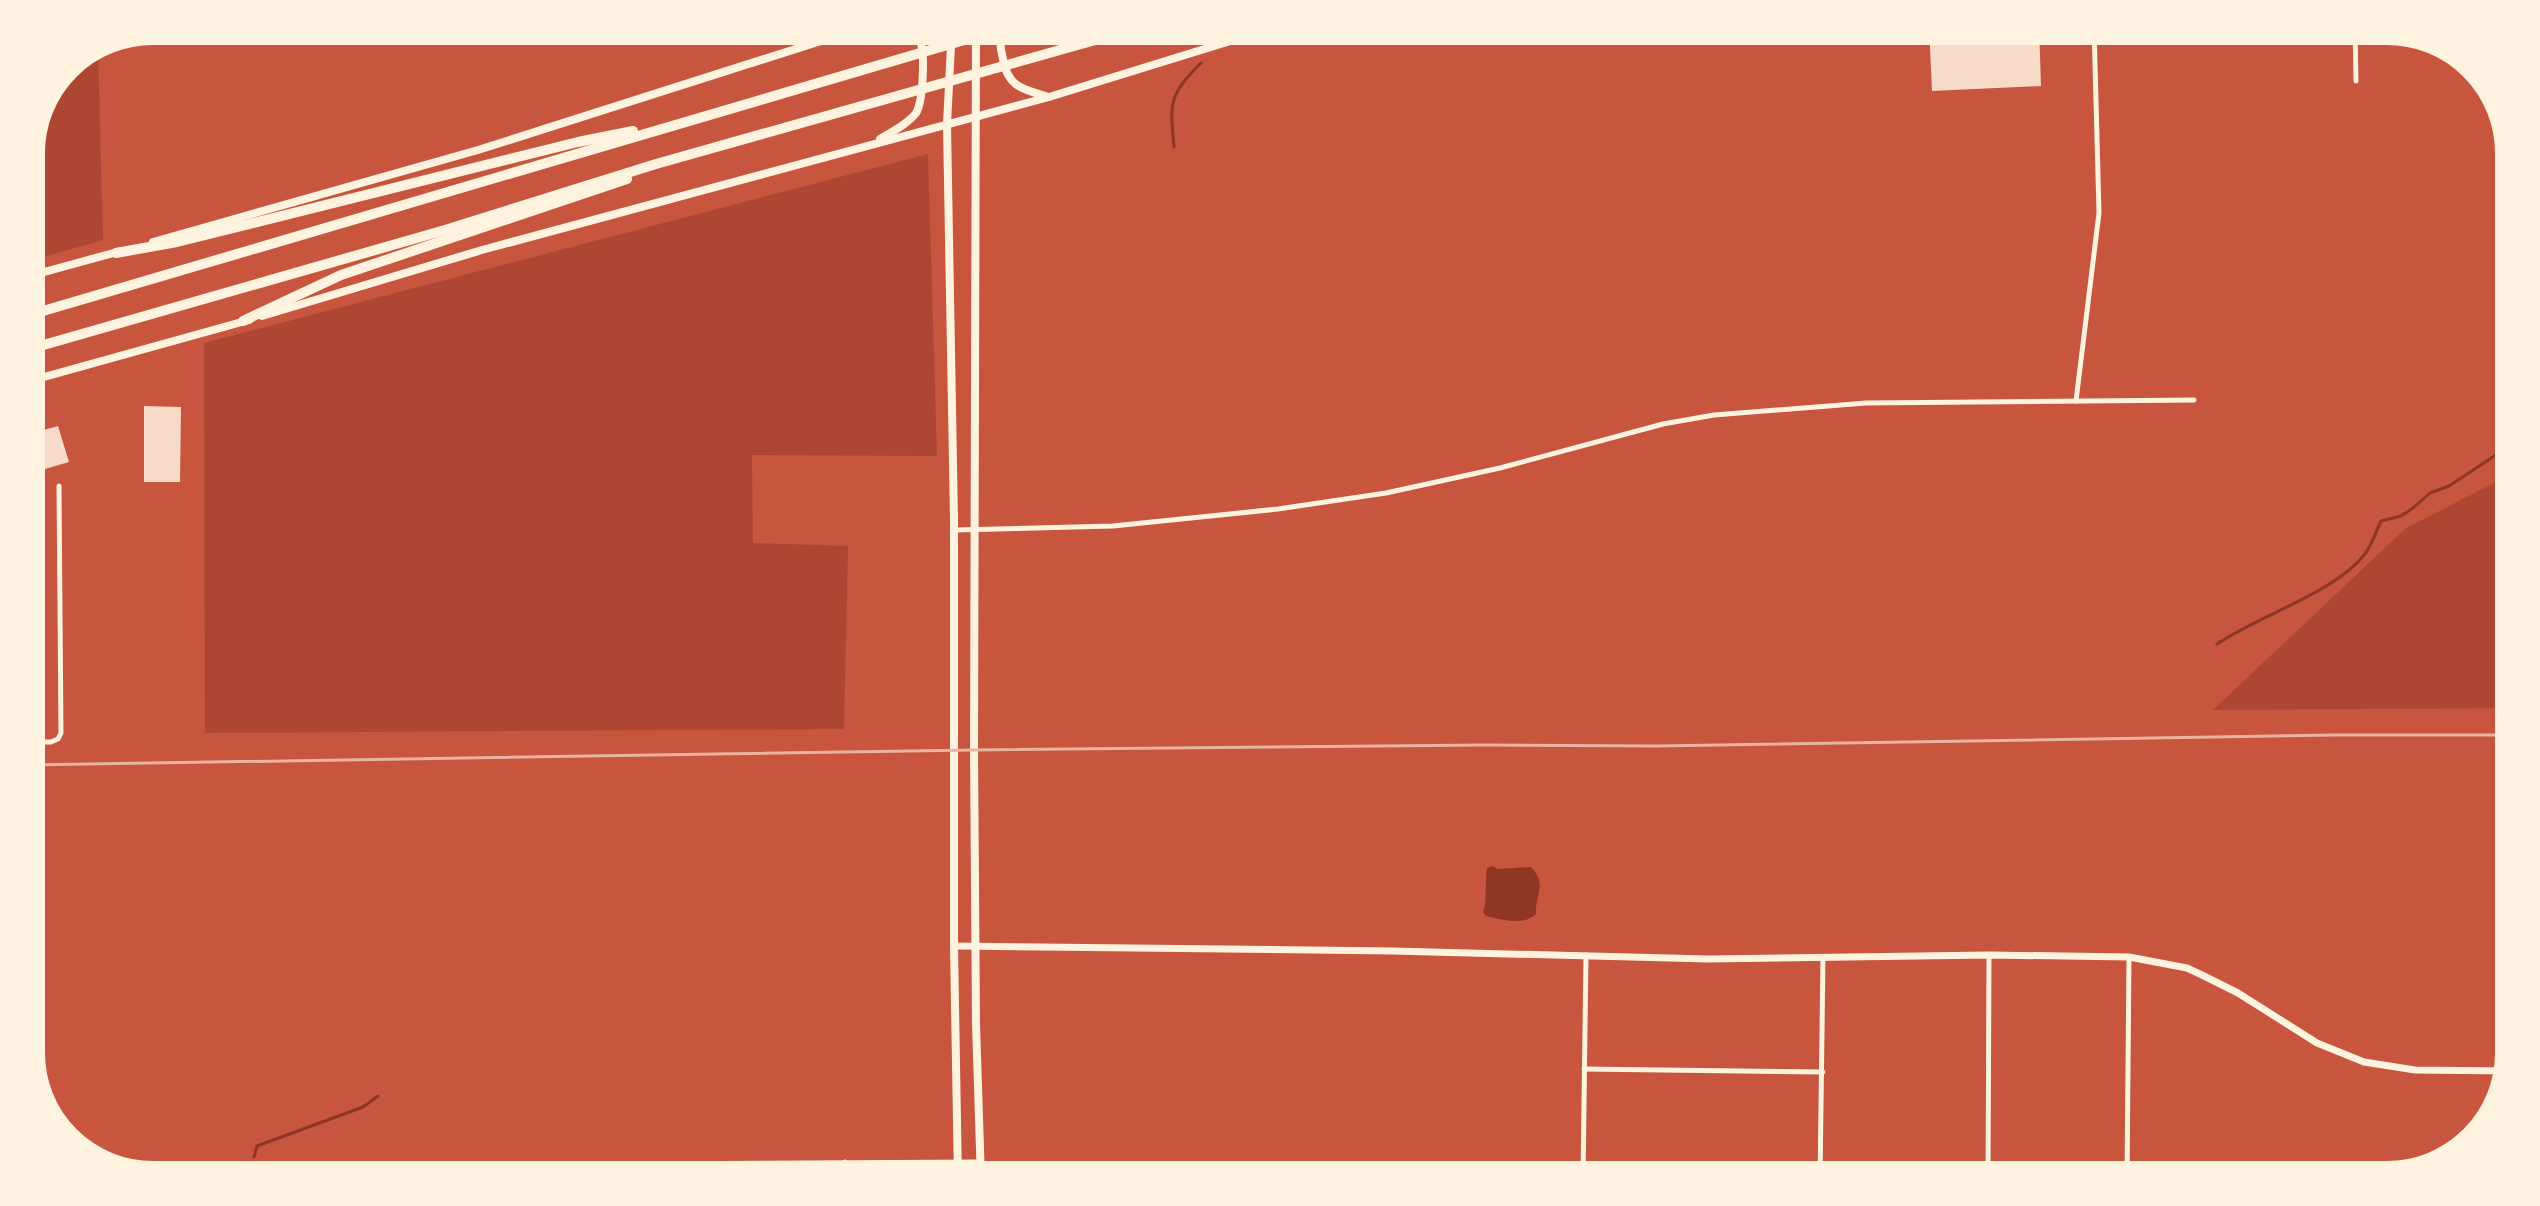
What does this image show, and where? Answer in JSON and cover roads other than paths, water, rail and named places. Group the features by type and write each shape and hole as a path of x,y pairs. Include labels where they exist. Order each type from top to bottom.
{"highway":[{"path":"40,312 964,40"},
{"path":"40,346 445,230 656,164 1097,40"},
{"path":"116,253 177,242 578,142 694,119"},
{"path":"243,321 341,275 626,180 656,164"}],"main road":[{"path":"40,273 478,150 824,40"},
{"path":"873,144 908,120 920,104 923,46 919,40"},
{"path":"951,40 947,124 954,530 954,946 958,1166"},
{"path":"976,40 976,947 981,1166"},
{"path":"1001,40 1005,74 1022,89 1049,97"},
{"path":"40,378 482,250 1049,97 1234,40"}],"street":[{"path":"2076,401 2099,213 2094,40"},
{"path":"2355,40 2356,81"},
{"path":"954,530 1113,526 1193,519 1386,493 1500,468 1663,424 1714,415 1866,403 2194,400"},
{"path":"40,742 58,739 61,733 59,486"},
{"path":"954,946 1708,959 1989,955 2129,957 2187,968 2238,993 2317,1043 2364,1062 2415,1070 2498,1071"},
{"path":"1583,1166 1586,955"},
{"path":"1988,1166 1989,955"},
{"path":"1820,1166 1823,956"},
{"path":"2127,1166 2129,957"},
{"path":"1584,1069 1823,1072"},
{"path":"153,1166 981,1162"}],"waterway":[{"path":"1174,147 1174,101 1182,84 1201,63"},
{"path":"2217,644 2335,580 2365,554 2381,521 2401,516 2430,493 2449,486 2500,452"},
{"path":"254,1157 257,1146 363,1107 378,1096"}],"railway":[{"path":"40,765 974,750 1657,746 2500,735"}]}
